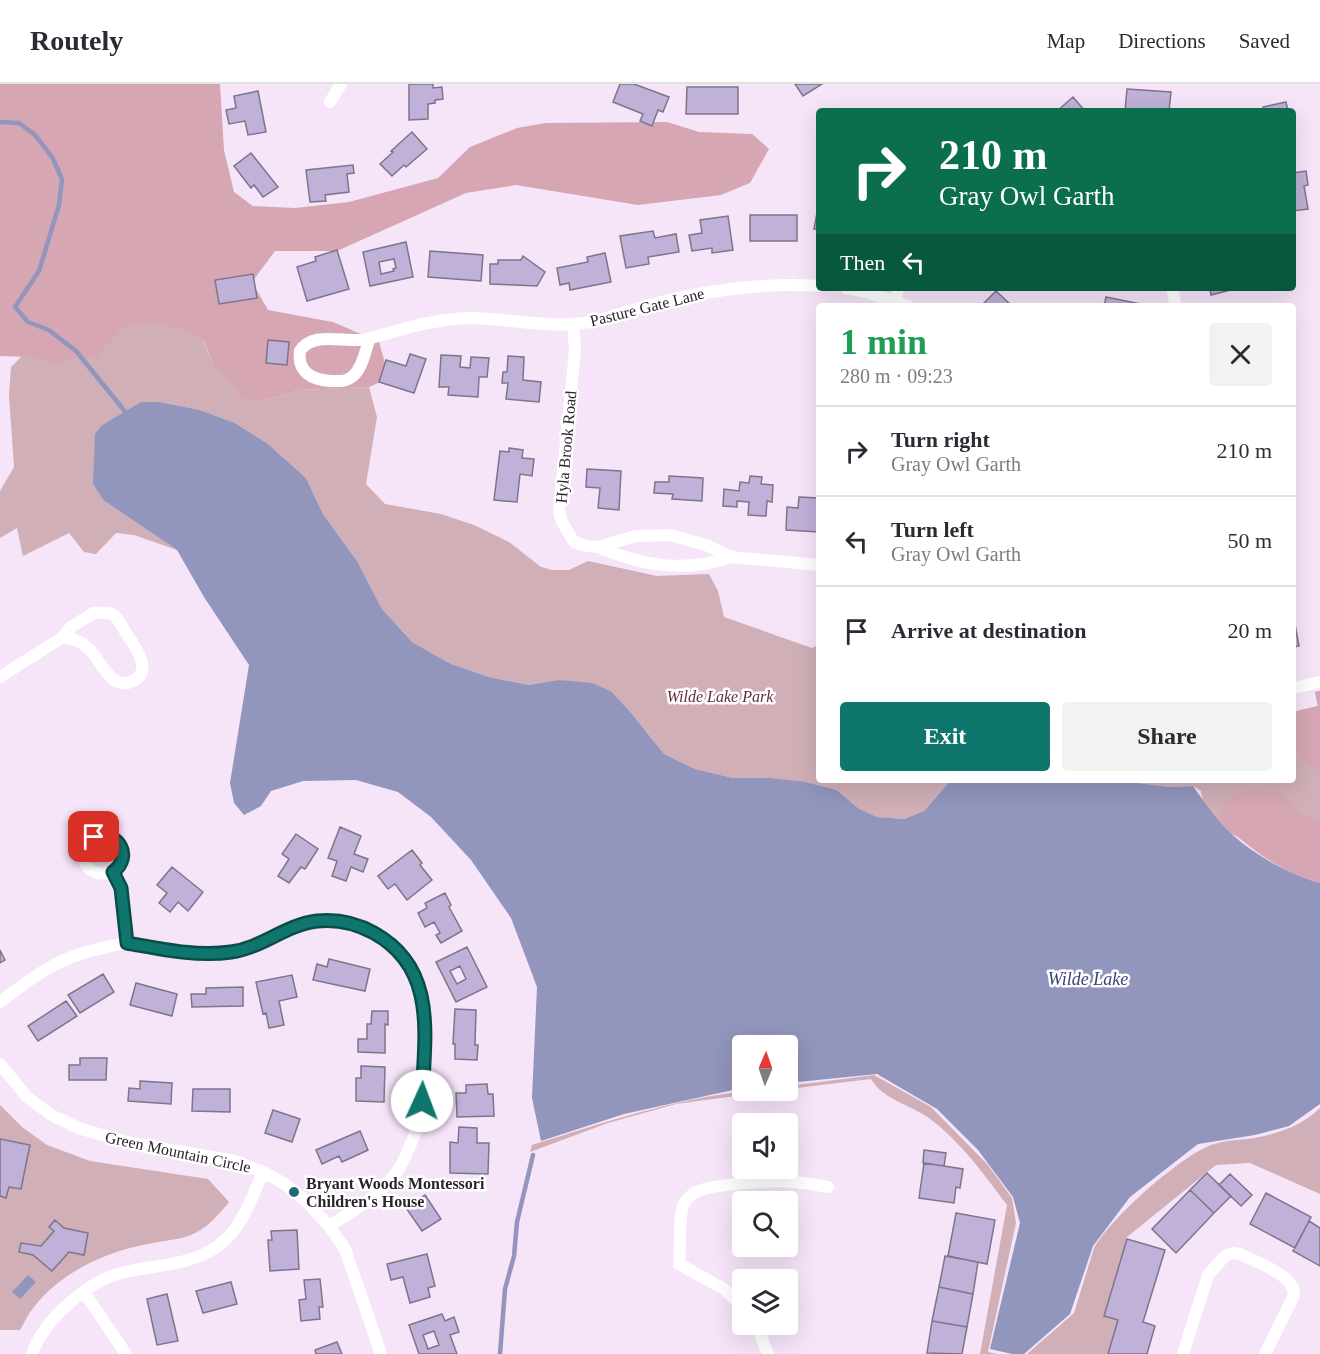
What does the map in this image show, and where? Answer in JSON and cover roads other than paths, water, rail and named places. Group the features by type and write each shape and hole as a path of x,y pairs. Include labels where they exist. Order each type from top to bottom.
{"street":[{"path":"330,102 341,84"},
{"name":"Pasture Gate Lane","path":"370,338 359,370 345,381 317,380 307,375 300,367 300,351 309,341 317,339 355,341 435,322 468,318 573,324 598,321 655,303 701,293 775,285 816,286"},
{"path":"870,291 900,303"},
{"name":"Hyla Brook Road","path":"573,324 575,350 560,512 562,522 574,542 598,547 635,561 668,567 704,565 731,557"},
{"name":"Hyla Brook Road","path":"598,547 636,536 670,535 706,545 731,557 816,565"},
{"path":"0,677 63,637 71,627 93,613 112,614 117,619 139,653 142,667 140,675 135,681 127,683 109,677 91,650 75,639 63,637"},
{"path":"1296,687 1320,682"},
{"path":"113,872 121,888 127,943"},
{"path":"0,1002 40,972 60,961 79,953 127,943 186,952 211,954 233,952 258,944 276,933 317,921 342,921 363,927 384,939 400,953 413,970 421,989 424,1015 422,1101 414,1138 397,1171 364,1204 329,1226"},
{"name":"Green Mountain Circle","path":"0,1064 27,1097 53,1116 81,1129 131,1143 236,1161 285,1184 308,1203 329,1226 345,1249 381,1354"},
{"path":"32,1354 42,1332 53,1318 84,1292 104,1280 122,1272 183,1261 218,1246 238,1224 263,1172"},
{"path":"732,1297 724,1289 679,1264 681,1217 686,1201 694,1193 706,1189 752,1182 795,1182 828,1187"},
{"path":"1183,1354 1208,1275 1225,1256 1233,1253 1240,1254 1287,1278 1294,1290 1294,1295 1265,1354"},
{"path":"84,1292 126,1354"},
{"path":"760,1335 768,1354"}],"water":[{"name":"Wilde Lake","path":"141,402 160,402 200,410 235,423 268,444 306,478 323,514 357,561 382,609 412,642 451,664 489,677 529,685 558,680 592,683 612,692 664,754 695,769 733,778 771,778 805,782 837,790 858,808 877,817 904,819 924,811 948,783 1138,783 1169,787 1193,786 1218,820 1251,850 1292,873 1320,883 1320,1104 1289,1126 1255,1135 1198,1144 1130,1197 1093,1246 1070,1314 1024,1354 990,1349 1020,1223 1013,1197 978,1150 937,1109 877,1074 798,1082 798,1035 732,1035 732,1090 624,1114 541,1141 532,1098 537,987 511,918 471,860 431,817 398,792 356,780 303,781 271,791 261,806 244,815 234,803 230,783 249,665 204,597 177,550 103,500 93,484 95,434 102,425"},
{"path":"28,1275 36,1282 20,1299 12,1292"}],"waterway":[{"path":"0,122 19,123 35,135 52,157 62,179 59,205 39,271 15,307 28,322 49,330 76,351 127,414"},
{"path":"500,1354 505,1289 514,1256 517,1222 533,1155"}],"place":[{"name":"Bryant Woods Montessori Children's House","path":"294,1192"}],"park label":[{"name":"Wilde Lake Park","path":"720,696"}]}
